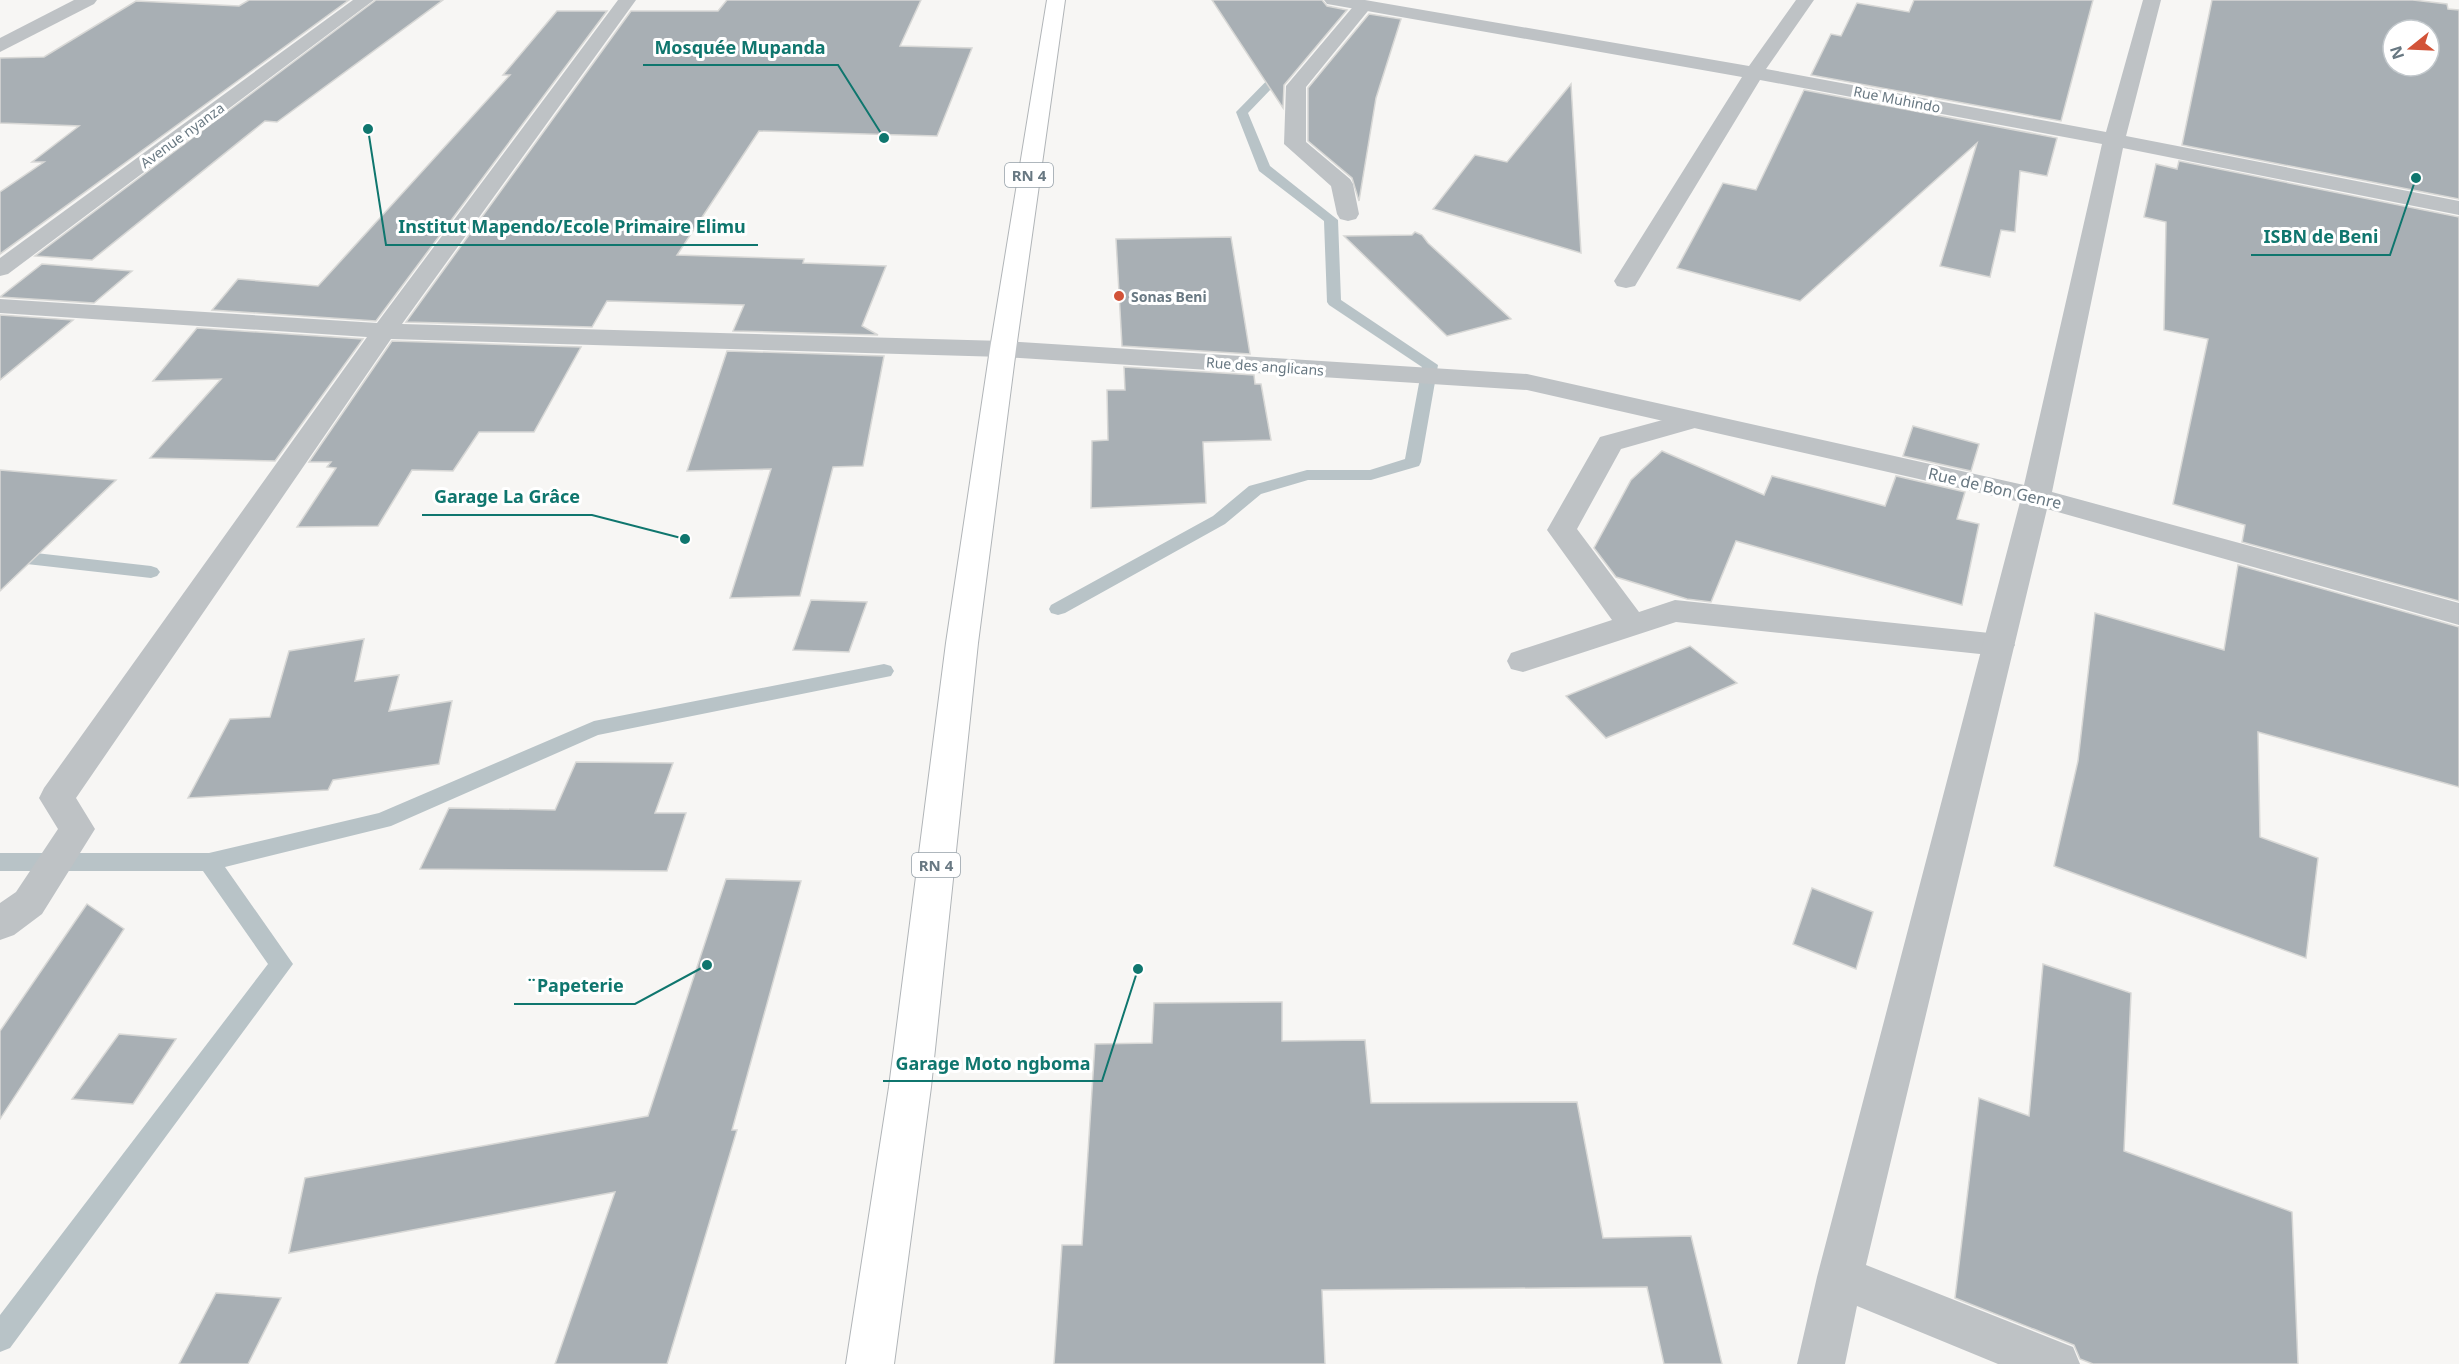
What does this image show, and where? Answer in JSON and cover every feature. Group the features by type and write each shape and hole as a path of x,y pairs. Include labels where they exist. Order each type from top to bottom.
{"highway":[{"name":"RN 4","path":"870,1364 910,1087 961,655 1003,349 1056,0"}],"street":[{"path":"0,46 88,0"},
{"name":"Avenue nyanza","path":"0,269 365,0"},
{"path":"15,914 77,829 57,798 384,331 627,0"},
{"path":"1626,281 1754,73 1805,0"},
{"path":"1821,1364 1840,1277 2036,496 2114,140 2152,0"},
{"path":"1347,214 1342,184 1295,144 1296,86 1348,3"},
{"name":"Rue Muhindo","path":"1348,3 1754,73 2114,140 2459,208"},
{"path":"1450,21 1466,7"},
{"name":"Rue des anglicans","path":"0,306 384,331 1003,349 1527,382"},
{"name":"Rue de Bon Genre","path":"1527,382 2036,496 2459,614"},
{"path":"1632,625 1562,530 1610,443 1692,420"},
{"path":"1523,661 1675,611 1999,645"},
{"path":"1840,1277 2056,1364"}],"building":[{"path":"249,0 349,0 0,254 0,192 44,162 32,162 79,126 0,123 0,58 44,57 136,1 239,6"},
{"path":"376,0 443,0 277,122 265,121 92,260 35,256"},
{"path":"727,0 921,0 900,46 972,48 937,136 759,131 677,255 804,259 803,263 886,266 862,326 878,335 733,331 744,305 607,301 592,327 406,322 631,11 718,11"},
{"path":"1212,0 1322,0 1327,6 1347,10 1284,85 1283,108"},
{"path":"1914,0 2093,0 2061,121 1811,75 1831,34 1841,36 1857,3 1909,12"},
{"path":"2212,0 2413,0 2447,4 2448,9 2459,10 2459,199 2182,145"},
{"path":"557,11 607,11 376,321 212,310 238,279 318,286 510,75 503,75"},
{"path":"1369,14 1401,19 1376,98 1359,201 1352,178 1308,141 1308,88"},
{"path":"1571,84 1581,253 1433,209 1475,155 1507,162"},
{"path":"1804,90 2057,138 2047,176 2020,171 2015,232 2001,230 1990,277 1940,266 1977,143 1800,301 1677,268 1723,183 1756,190"},
{"path":"2179,161 2459,217 2459,601 2242,542 2245,525 2173,504 2208,339 2164,330 2166,222 2144,217 2156,164 2177,169"},
{"path":"1415,232 1422,235 1511,319 1447,336 1344,236 1412,235"},
{"path":"1231,237 1250,354 1122,346 1116,239"},
{"path":"42,264 132,271 94,303 0,297"},
{"path":"0,315 73,320 0,380"},
{"path":"197,328 363,339 275,461 150,458 221,379 153,381"},
{"path":"392,341 581,347 534,432 479,432 453,471 412,470 378,526 297,527 336,468 327,467 331,462 309,462"},
{"path":"727,351 884,356 863,466 833,467 800,596 730,598 771,469 687,471"},
{"path":"1124,367 1254,375 1255,384 1261,384 1271,440 1203,442 1206,503 1091,508 1092,441 1108,440 1107,390 1125,390"},
{"path":"1913,426 1979,444 1971,471 1903,456"},
{"path":"1662,451 1764,495 1772,476 1885,506 1896,476 1965,492 1957,519 1979,524 1962,605 1736,541 1711,602 1687,599 1616,577 1594,548 1631,480"},
{"path":"0,470 116,480 0,591"},
{"path":"2238,565 2459,627 2459,787 2258,732 2260,837 2318,858 2306,958 2054,866 2078,761 2095,613 2224,650"},
{"path":"811,600 867,602 849,652 793,650"},
{"path":"364,639 355,681 399,675 389,711 452,701 439,764 333,780 328,790 188,798 230,719 270,717 289,651"},
{"path":"1690,646 1737,683 1606,738 1566,696"},
{"path":"576,762 673,763 655,813 686,813 667,871 420,869 449,808 555,810"},
{"path":"726,879 801,881 732,1130 737,1130 667,1364 555,1364 615,1192 289,1253 305,1178 648,1116"},
{"path":"1812,888 1873,912 1856,969 1793,944"},
{"path":"87,904 124,929 0,1119 0,1031"},
{"path":"2043,964 2131,993 2124,1151 2292,1212 2298,1364 2093,1364 2080,1359 2074,1345 1955,1298 1979,1098 2029,1116"},
{"path":"1282,1002 1282,1041 1365,1040 1371,1103 1577,1102 1603,1238 1691,1236 1722,1364 1664,1364 1647,1287 1322,1290 1325,1364 1054,1364 1062,1245 1082,1245 1095,1044 1152,1043 1154,1003"},
{"path":"119,1034 176,1039 133,1104 72,1099"},
{"path":"216,1293 281,1298 248,1364 179,1364"}],"waterway":[{"path":"1058,609 1219,520 1255,490 1307,475 1371,475 1413,462 1430,365 1334,302 1331,220 1264,168 1242,112 1287,66"},
{"path":"0,555 151,572"},
{"path":"209,862 383,820 594,728 884,671"},
{"path":"0,862 209,862"},
{"path":"0,1338 281,964 209,862"}],"place":[{"name":"Institut Mapendo/Ecole Primaire Elimu","path":"368,129"},
{"name":"Mosquée Mupanda","path":"884,138"},
{"name":"ISBN de Beni","path":"2416,178"},
{"name":"Sonas Beni","path":"1119,296"},
{"name":"Garage La Grâce","path":"685,539"},
{"name":"¨Papeterie","path":"707,965"},
{"name":"Garage Moto ngboma","path":"1138,969"}]}
